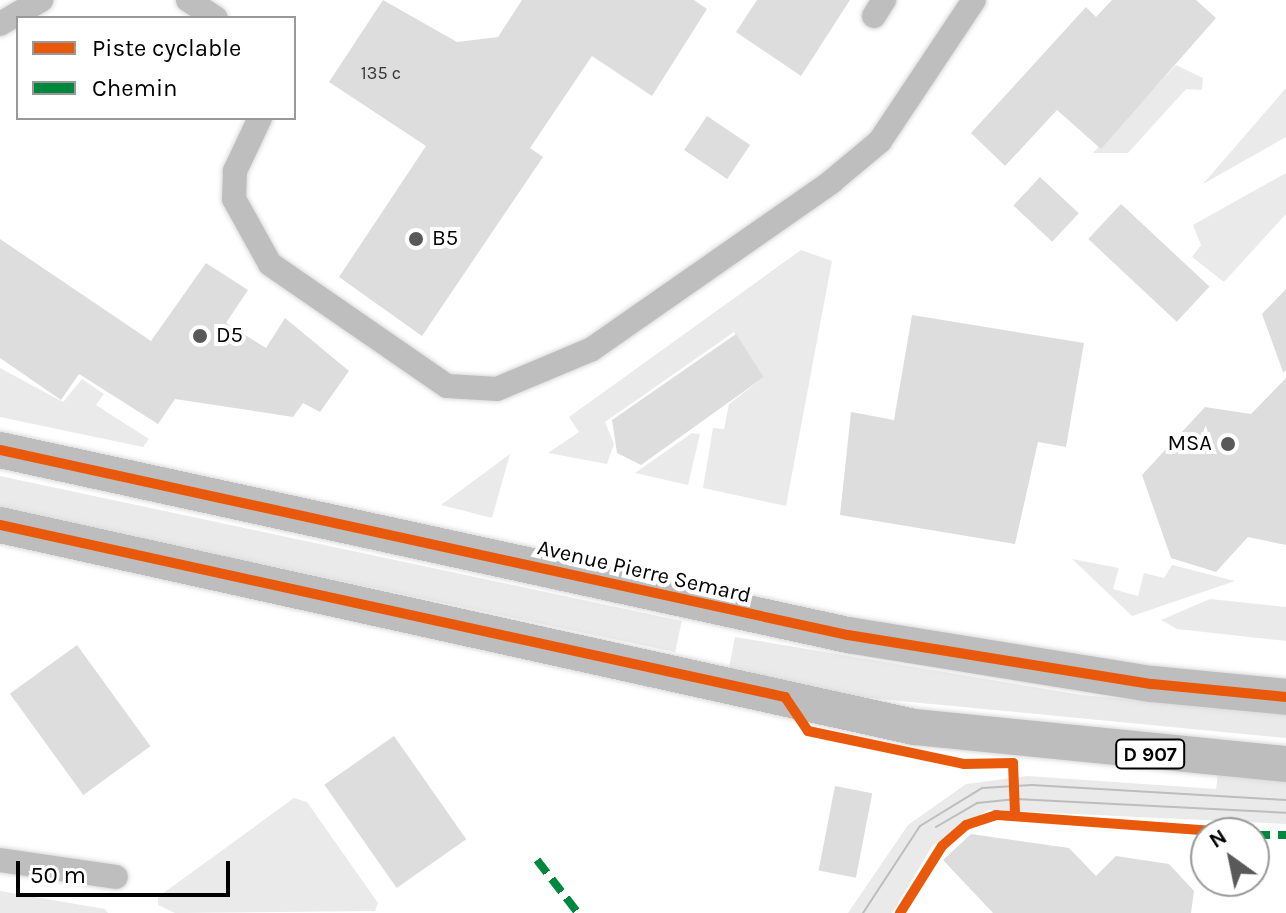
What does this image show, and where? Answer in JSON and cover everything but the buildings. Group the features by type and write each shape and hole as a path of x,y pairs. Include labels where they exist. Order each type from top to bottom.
{"main road":[{"name":"Avenue Pierre Semard","path":"0,450 848,635 1152,684 1286,697"},
{"name":"D 907","path":"0,525 914,727 1286,764"}],"street":[{"path":"0,24 41,0"},
{"path":"188,0 213,16"},
{"path":"259,120 235,171 234,199 270,264 447,386 497,389 592,349 831,182 880,141 974,0"},
{"path":"0,860 116,877"}],"shaded area":[{"path":"1176,65 1203,78 1202,90 1186,89 1128,153 1093,153"},
{"path":"1286,88 1286,137 1203,184"},
{"path":"1286,173 1286,214 1224,282 1192,257 1201,245 1193,225"},
{"path":"801,250 832,261 786,506 703,488 713,428 724,429 729,404 764,377 734,332 605,422 614,444 607,464 548,453 579,432 569,417"},
{"path":"0,368 63,402 82,379 104,394 96,405 149,439 143,447 0,417"},
{"path":"692,433 700,434 688,485 635,473"},
{"path":"510,454 492,518 441,505"},
{"path":"0,476 682,621 675,652 0,509"},
{"path":"1072,559 1119,568 1113,589 1138,596 1144,573 1164,578 1172,565 1235,581 1132,616"},
{"path":"1210,599 1286,607 1286,641 1177,629 1161,620"},
{"path":"735,637 1082,695 1286,714 1286,738 848,696 728,673"},
{"path":"1218,774 1286,777 1286,824 1270,823 1270,817 1190,817 1190,819 988,810 933,845 892,913 848,913 908,825 966,784 1027,776 1216,789"},
{"path":"294,798 307,802 378,903 375,911 175,913 158,905 158,897"},
{"path":"0,891 105,909 108,913 0,913"}],"tram line":[{"path":"863,913 920,826 982,788 1032,785 1286,800"},
{"path":"936,827 977,803 1014,799 1286,813"}],"marked path":[{"path":"1270,835 1286,835"},
{"path":"537,860 578,913"}],"cycle path":[{"path":"0,450 848,635 1152,684 1286,697"},
{"path":"0,525 785,697 808,731 964,764 1013,763 1015,813"},
{"path":"900,913 942,846 966,825 996,815 1190,829"}],"place":[{"name":"B5","path":"416,239"},
{"name":"D5","path":"200,336"},
{"name":"MSA","path":"1228,444"}]}
